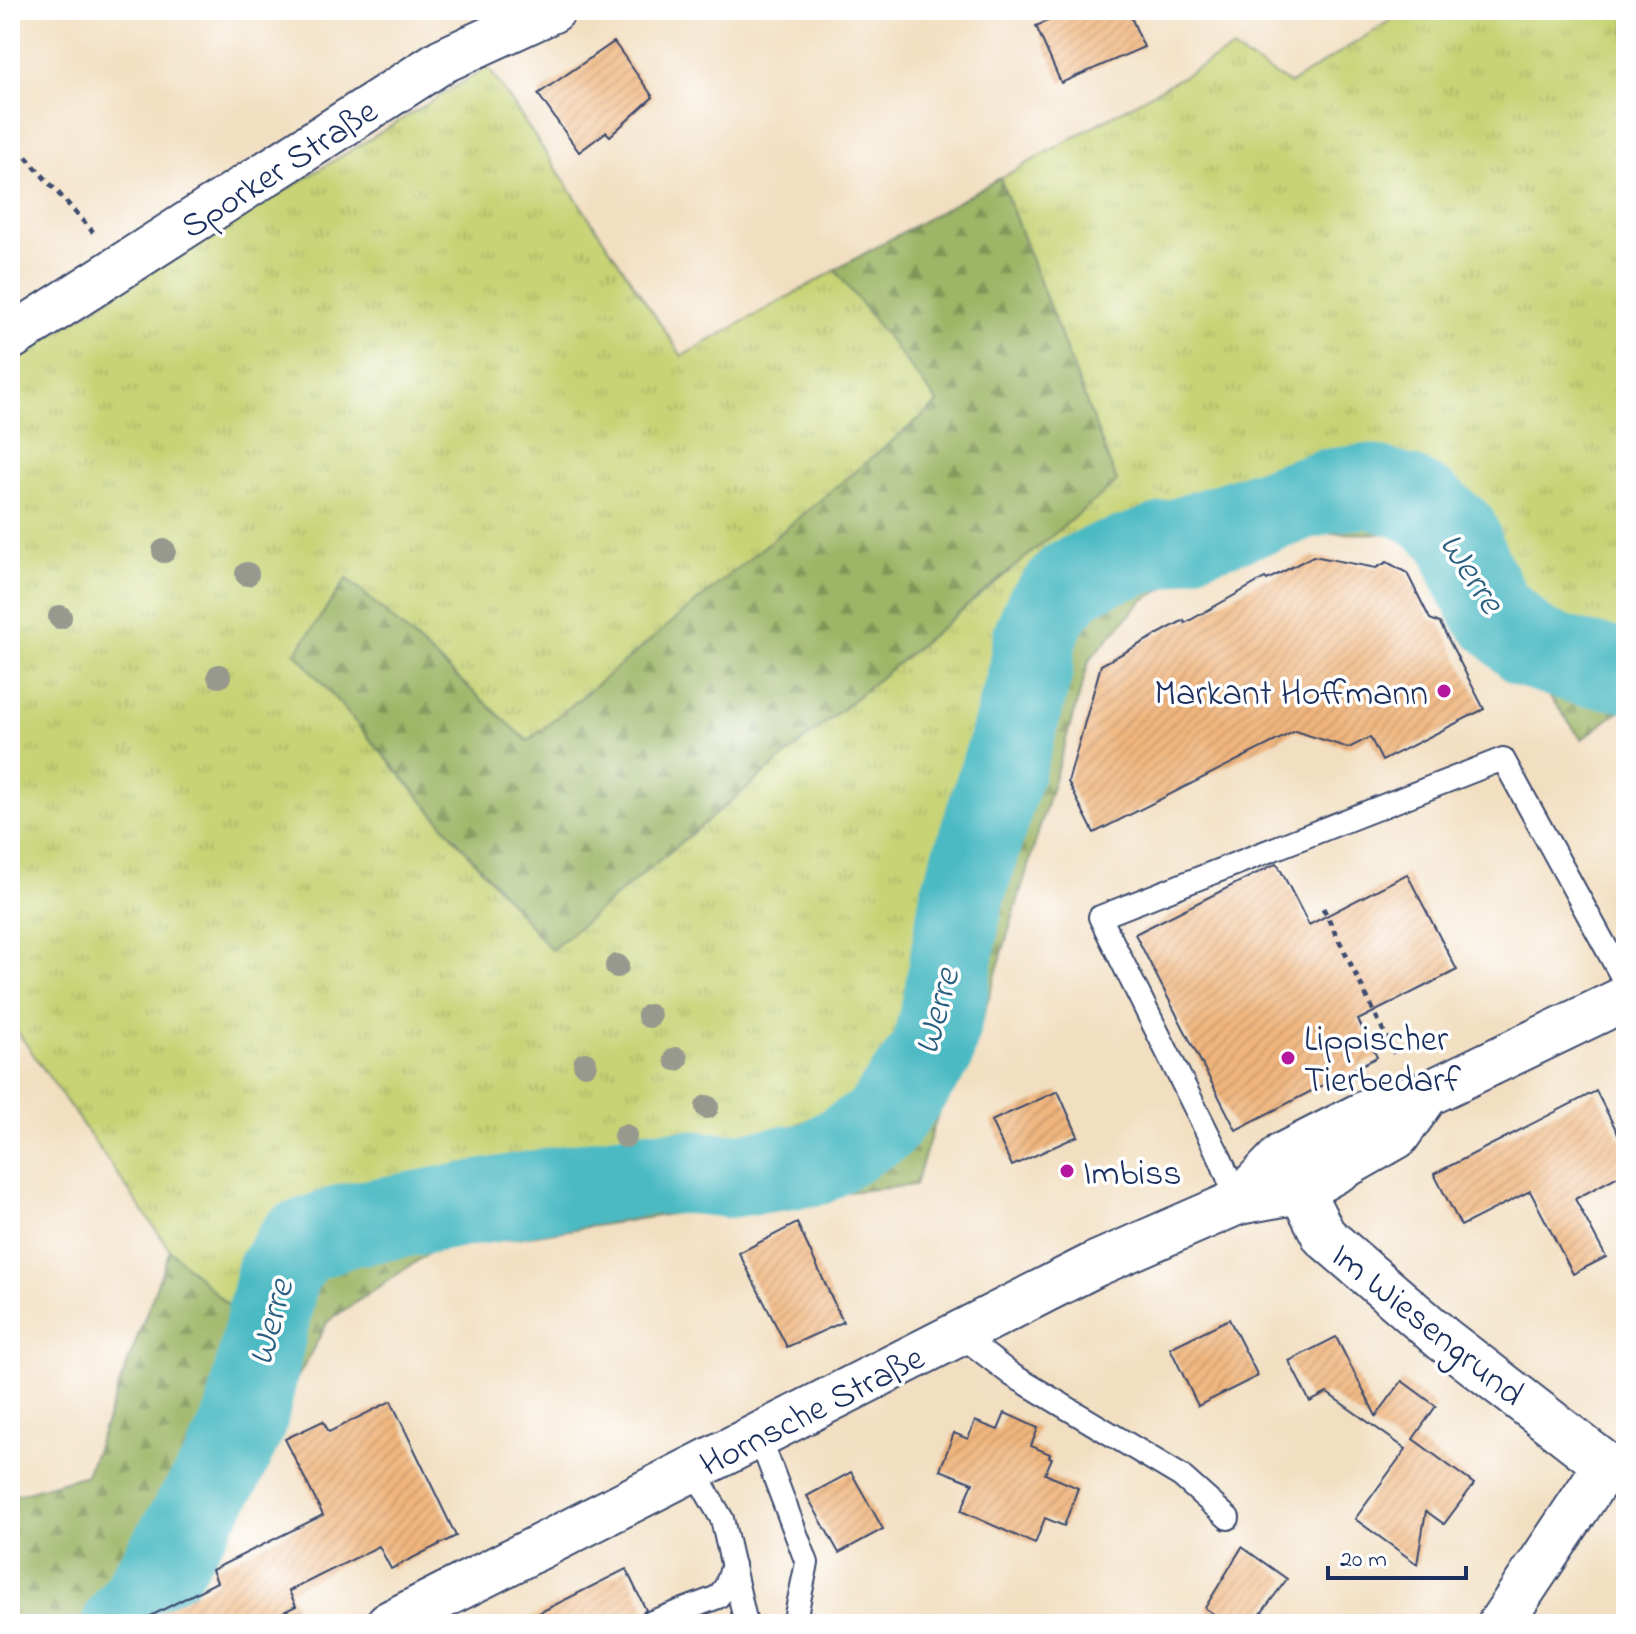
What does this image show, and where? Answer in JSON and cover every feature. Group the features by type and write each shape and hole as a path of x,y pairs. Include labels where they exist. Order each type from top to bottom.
{"main road":[{"name":"Sporker Straße","path":"10,338 442,61 553,10"},
{"name":"Hornsche Straße","path":"388,1624 442,1605 693,1469 1109,1258 1238,1202 1292,1173 1414,1080 1626,998"},
{"name":"Im Wiesengrund","path":"1292,1173 1324,1236 1443,1339 1616,1474 1500,1624"}],"lane":[{"path":"1238,1202 1221,1160 1100,917 1503,759 1626,984"},
{"path":"959,1334 1012,1375 1181,1476 1228,1518"},
{"path":"759,1436 807,1563 794,1624"},
{"path":"693,1469 722,1519 746,1624"},
{"path":"652,1622 718,1597 733,1565"}],"path":[{"path":"10,139 123,266"},
{"path":"1323,908 1414,1080"}],"green space":[{"path":"1407,10 1626,10 1626,649 1534,605 1477,514 1168,520 985,817 942,974 891,1071 863,1097 730,1153 672,1163 219,1320 10,1021 10,362 128,286 488,67 682,356 1232,49 1290,84"},
{"path":"1000,178 1117,482 551,950 296,653 347,578 528,741 938,403 835,270"},
{"path":"1372,467 1433,474 1477,514 1534,605 1626,649 1626,706 1582,739 1497,627 1399,534 1263,532 1142,601 1090,659 981,1024 938,1114 915,1185 748,1202 432,1251 328,1321 258,1451 139,1624 10,1624 10,1497 86,1475 170,1250 230,1307 338,1215 730,1153 862,1097 891,1071 942,974 985,817 1070,601 1168,520"}],"building":[{"path":"1073,10 1128,10 1144,47 1061,83 1036,26"},
{"path":"614,42 653,97 610,136 606,132 579,152 538,94"},
{"path":"1313,556 1376,568 1387,562 1407,573 1430,619 1440,623 1484,709 1382,761 1370,737 1349,748 1295,731 1094,833 1068,782 1101,665"},
{"path":"1277,863 1309,925 1407,874 1457,970 1358,1020 1377,1057 1236,1130 1135,934"},
{"path":"1058,1091 1078,1136 1012,1166 991,1121"},
{"path":"1596,1091 1626,1149 1626,1172 1575,1199 1606,1257 1573,1274 1530,1191 1461,1226 1434,1174"},
{"path":"797,1223 843,1322 787,1347 739,1253"},
{"path":"1229,1319 1258,1376 1198,1406 1170,1348"},
{"path":"1336,1337 1376,1416 1402,1381 1436,1406 1413,1439 1474,1484 1444,1524 1426,1511 1417,1564 1355,1519 1406,1449 1327,1393 1310,1402 1289,1361"},
{"path":"391,1401 456,1536 391,1569 379,1546 289,1591 296,1606 259,1624 135,1624 217,1582 212,1570 323,1515 285,1439 323,1421 329,1432"},
{"path":"1005,1413 1038,1428 1031,1446 1050,1454 1052,1458 1045,1474 1078,1488 1064,1526 1045,1518 1035,1544 961,1511 973,1483 940,1470 954,1433 968,1439 975,1421 998,1430"},
{"path":"851,1472 883,1529 839,1553 807,1496"},
{"path":"1242,1547 1287,1579 1253,1624 1228,1624 1205,1608"},
{"path":"626,1569 646,1610 638,1624 517,1624"}],"waterway":[{"name":"Werre","path":"124,1624 221,1470 246,1418 278,1273 298,1243 348,1225 647,1173 690,1172 729,1176 814,1164 880,1124 932,1052 945,999 961,901 1031,670 1034,639 1046,611 1072,579 1103,565 1326,491 1368,486 1406,497 1425,507 1457,533 1470,569 1490,608 1530,647 1584,664 1626,670"}],"place":[{"name":"Markant Hoffmann","path":"1444,691"},
{"name":"Lippischer Tierbedarf","path":"1288,1058"},
{"name":"Imbiss","path":"1067,1171"}]}
